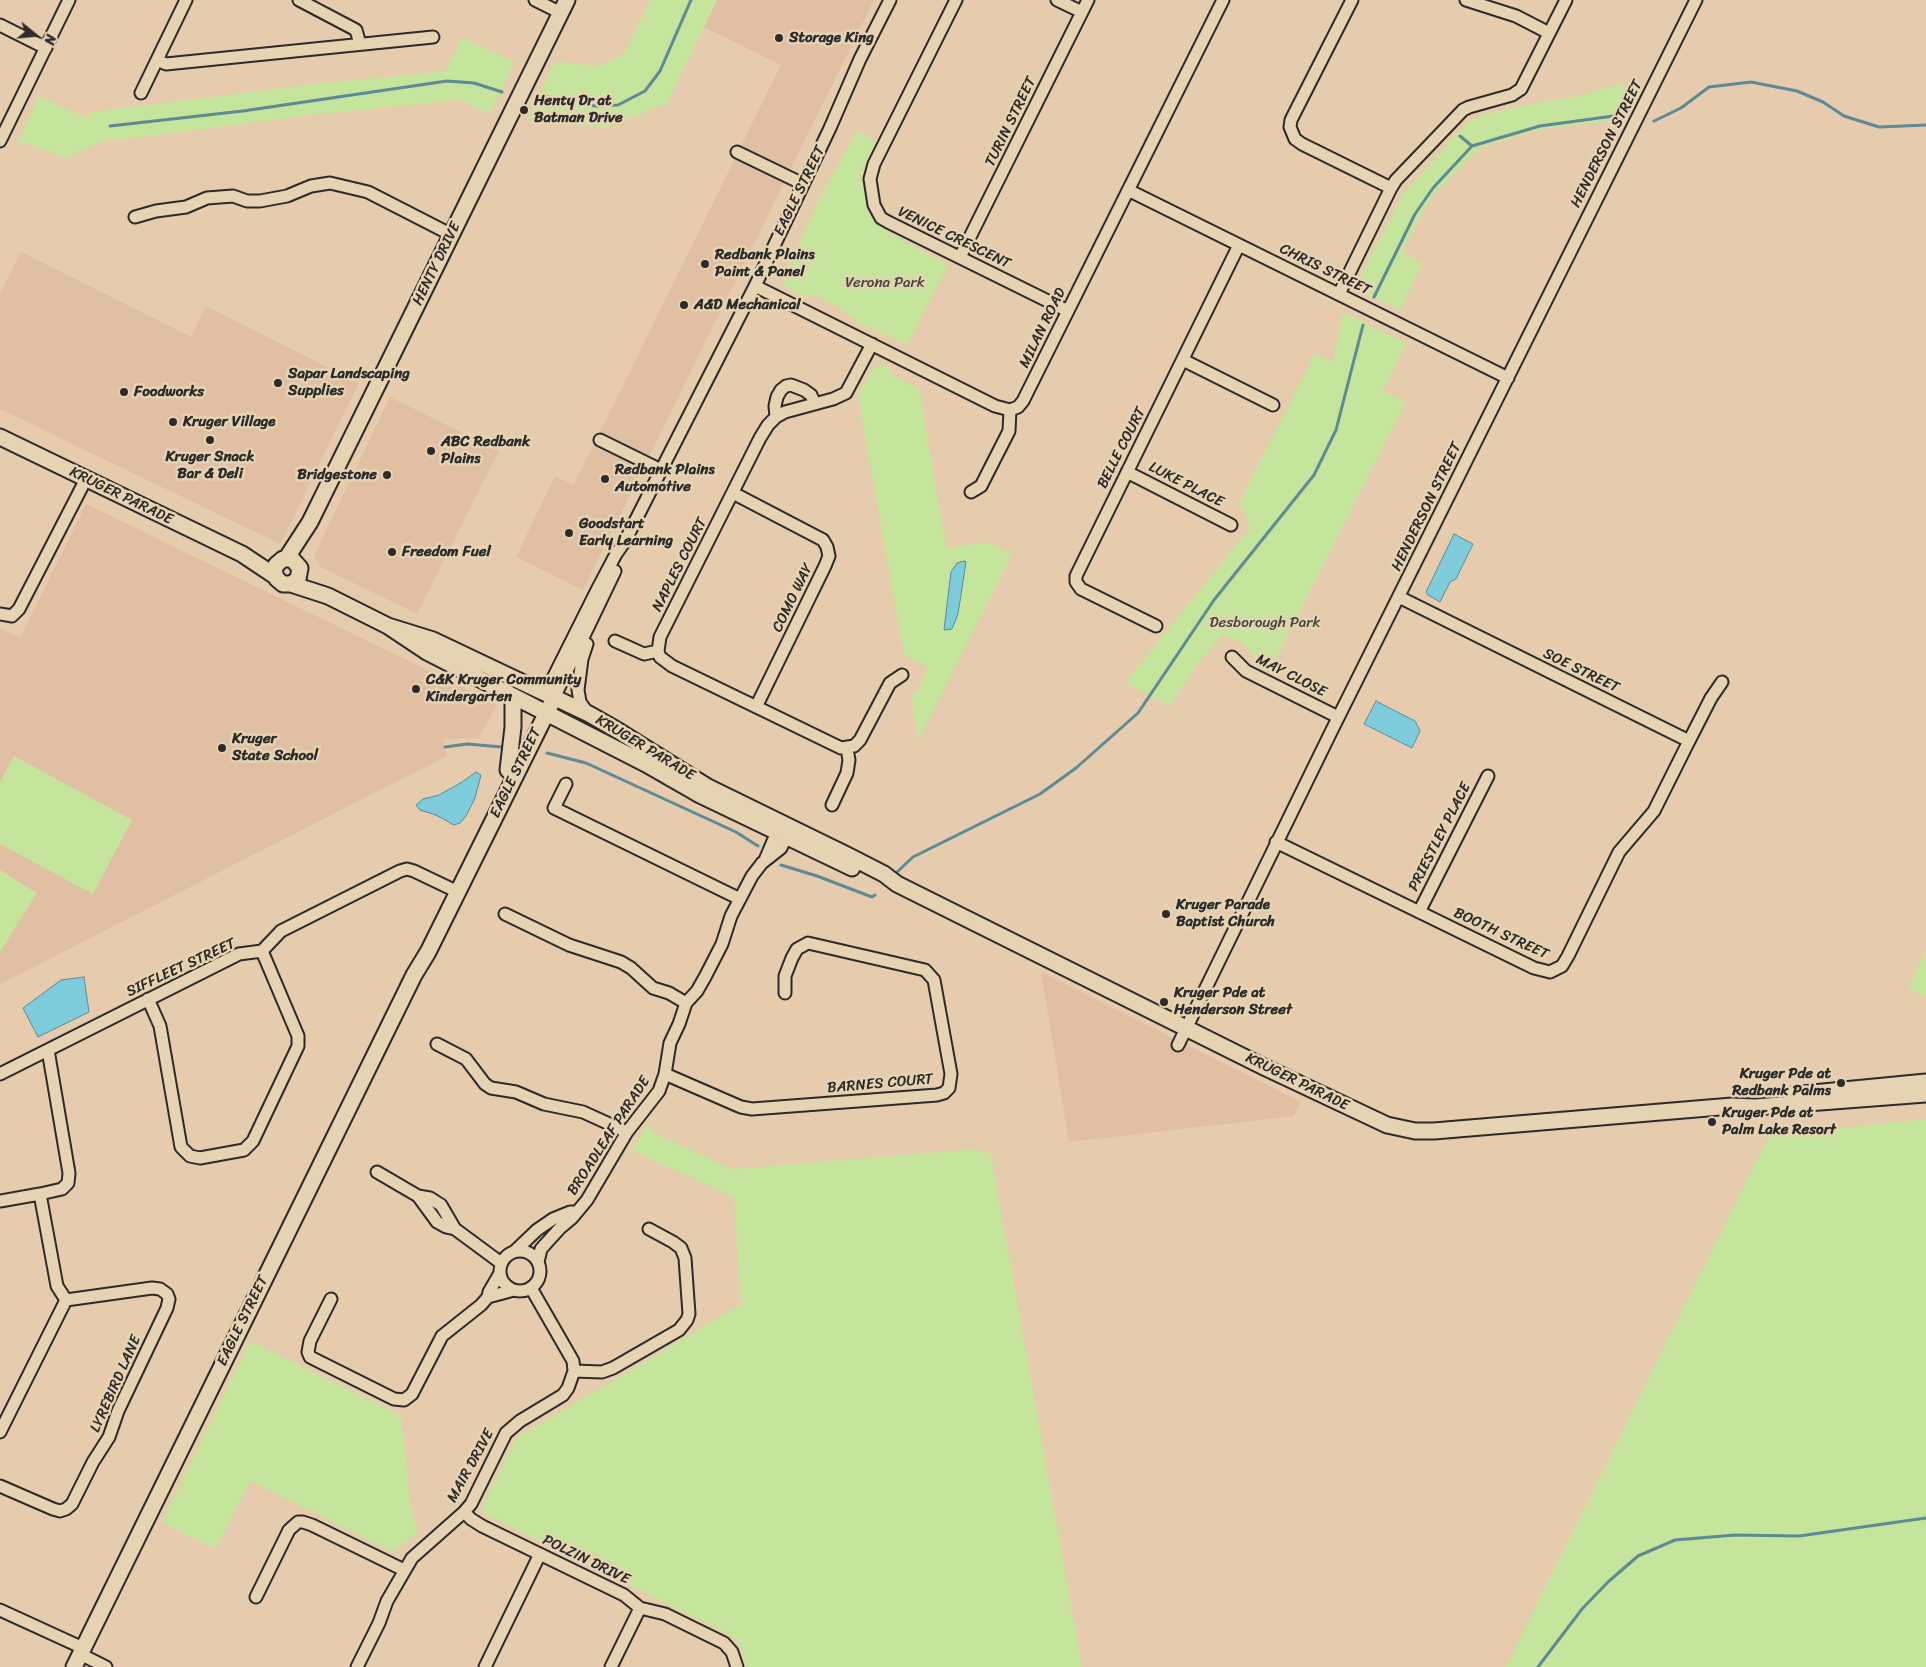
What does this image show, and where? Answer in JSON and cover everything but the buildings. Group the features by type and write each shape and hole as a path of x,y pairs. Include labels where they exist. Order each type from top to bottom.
{"street":[{"path":"0,139 70,0"},
{"path":"141,93 186,0"},
{"path":"299,0 356,30 360,44"},
{"path":"535,0 564,7"},
{"name":"EAGLE STREET","path":"79,1656 414,975 422,950 454,890 542,711 597,590 662,470 755,286 890,0"},
{"name":"VENICE CRESCENT","path":"956,0 874,164 870,179 874,205 881,218 1068,311"},
{"path":"1057,0 1082,12"},
{"name":"TURIN STREET","path":"960,257 1088,0"},
{"name":"MILAN ROAD","path":"1010,410 1018,407 1023,401 1222,0"},
{"path":"1352,0 1291,120 1290,127 1295,139 1302,144 1391,188"},
{"path":"1466,0 1516,16 1549,33"},
{"path":"1339,294 1391,188 1463,110 1512,96 1522,89 1566,0"},
{"name":"HENDERSON STREET","path":"1178,1045 1276,842 1696,0"},
{"name":"HENTY DRIVE","path":"291,568 307,529 564,7"},
{"path":"0,25 46,48"},
{"path":"158,60 166,64 433,37"},
{"path":"737,152 803,184"},
{"path":"136,217 156,211 186,207 207,198 234,196 247,201 260,201 287,196 311,186 330,183 368,192 452,235"},
{"name":"CHRIS STREET","path":"1128,190 1508,378"},
{"name":"BELLE COURT","path":"1156,626 1081,589 1076,582 1078,569 1240,245"},
{"path":"755,286 995,406 1010,410 1009,431 981,486 971,492"},
{"path":"776,417 785,412 840,397 846,393 872,344"},
{"path":"1183,360 1273,405"},
{"name":"NAPLES COURT","path":"658,651 660,637 760,438 768,425 776,417 775,406 781,390 791,385 804,390 811,395 815,404"},
{"name":"KRUGER PARADE","path":"0,437 242,554 275,576 282,584 291,568"},
{"path":"600,440 662,470"},
{"name":"LUKE PLACE","path":"1127,472 1231,524"},
{"path":"0,614 12,616 19,609 86,479"},
{"name":"COMO WAY","path":"733,494 819,537 828,547 829,556 756,707"},
{"name":"EAGLE STREET","path":"549,696 596,614 622,557 625,541"},
{"name":"KRUGER PARADE","path":"242,554 291,568 328,596 388,626 427,652 646,764 700,795 884,874 897,884 1378,1122 1406,1129 1434,1131 1732,1106 1756,1100 1812,1092 1926,1082"},
{"name":"SOE STREET","path":"1399,597 1689,741"},
{"path":"589,714 580,702 578,690 582,659 596,614"},
{"name":"KRUGER PARADE","path":"388,626 433,640 589,714 632,738 708,787 784,830"},
{"path":"616,641 644,654 658,651 660,657 665,662 833,746 847,749 854,746 860,740 890,683 902,675"},
{"name":"MAY CLOSE","path":"1232,657 1246,671 1338,717"},
{"path":"1689,741 1711,698 1722,682"},
{"path":"508,770 513,727 513,696"},
{"name":"EAGLE STREET","path":"454,890 508,770 542,711"},
{"name":"BOOTH STREET","path":"1276,842 1542,972 1550,972 1562,966 1619,852 1659,802 1689,741"},
{"path":"832,805 847,773 849,760 847,749"},
{"name":"PRIESTLEY PLACE","path":"1419,912 1488,776"},
{"path":"566,784 554,808 740,899"},
{"name":"BROADLEAF PARADE","path":"538,1262 541,1249 572,1218 596,1187 627,1132 659,1091 665,1074 670,1043 686,1003 697,991 705,977 752,876 765,860 771,858 781,848 784,830"},
{"path":"148,1000 160,1026 181,1147 190,1156 200,1158 244,1150 253,1141 298,1046 298,1036 262,951 281,931 400,871 407,869 414,871 454,890"},
{"path":"505,914 569,945 621,962 654,988 669,993 686,1003"},
{"name":"BARNES COURT","path":"665,1074 752,1109 937,1095 944,1093 949,1088 951,1074 934,980 925,970 808,943 797,949 792,958 785,976 785,993"},
{"name":"SIFFLEET STREET","path":"0,1074 239,954 262,951"},
{"path":"437,1044 466,1059 485,1084 491,1088 516,1092 544,1104 583,1112 627,1132"},
{"path":"0,1201 62,1189 68,1183 69,1173 48,1050"},
{"name":"KRUGER PARADE","path":"1732,1106 1755,1108 1926,1094"},
{"path":"377,1172 418,1196 430,1198 441,1206 455,1228 501,1268 506,1285 514,1290"},
{"path":"0,1432 66,1300 57,1286 40,1194"},
{"name":"BROADLEAF PARADE","path":"515,1251 537,1230 553,1219 570,1212 576,1212"},
{"path":"531,1288 573,1361 574,1371 602,1372 613,1368 679,1330 689,1314 685,1258 681,1248 674,1242 648,1229"},
{"path":"331,1298 310,1341 308,1352 310,1357 399,1401 408,1398 412,1394 442,1336 476,1310 488,1297 507,1255 515,1251 529,1252 538,1262 539,1277 531,1288 522,1291 514,1290 488,1297"},
{"name":"LYREBIRD LANE","path":"0,1486 53,1510 60,1511 72,1504 93,1462 109,1437 118,1411 167,1308 169,1299 160,1289 152,1288 66,1300"},
{"name":"MAIR DRIVE","path":"357,1667 379,1623 387,1602 404,1570 417,1552 464,1512 470,1504 506,1433 520,1421 563,1395 568,1388 574,1371"},
{"name":"POLZIN DRIVE","path":"464,1512 471,1520 482,1526 624,1595 640,1608 665,1614 724,1643 732,1652 737,1667"},
{"path":"256,1597 289,1530 298,1522 312,1525 404,1570"},
{"path":"485,1667 540,1554"},
{"path":"611,1667 640,1608"},
{"path":"0,1610 79,1656 106,1667"}],"shaded area":[{"path":"717,0 874,0 583,590 516,557 555,476 574,485 781,65 704,27"},
{"path":"21,252 191,337 206,306 359,383 280,544 0,409 0,294"},
{"path":"390,397 499,451 417,614 321,567 314,556"},
{"name":"Kruger State School","path":"86,504 497,704 479,738 443,739 447,756 0,984 0,628 20,638"},
{"path":"1041,972 1301,1102 1294,1116 1069,1142"}],"green space":[{"path":"650,0 717,0 667,103 607,128 527,119 555,61 600,66 625,53"},
{"path":"462,37 515,62 490,114 461,100 320,114 100,142 67,158 18,141 39,96 87,118 90,112 306,85 446,71"},
{"path":"1620,84 1633,90 1618,120 1543,129 1479,148 1430,199 1402,252 1422,263 1400,310 1362,292 1359,287 1359,280 1402,195 1468,122 1481,115 1578,96"},
{"name":"Verona Park","path":"857,130 875,142 861,174 869,216 878,226 948,265 907,346 856,321 842,309 815,296 802,295 785,286 783,279 822,193"},
{"name":"Desborough Park","path":"1343,312 1406,343 1383,391 1406,402 1270,670 1255,658 1242,642 1222,635 1197,665 1170,706 1125,683 1250,528 1244,511 1238,506 1315,353 1333,362"},
{"path":"885,364 896,377 919,388 946,548 988,542 1012,554 918,741 911,694 917,691 928,668 904,655 858,395 873,368"},
{"path":"14,756 132,820 93,894 0,844 0,782"},
{"path":"0,870 37,893 0,952"},
{"path":"1926,950 1926,997 1908,988"},
{"path":"1926,1119 1926,1667 1506,1667 1769,1135"},
{"path":"648,1124 652,1127 650,1131 732,1169 975,1149 991,1154 1082,1667 745,1667 744,1655 731,1635 482,1511 483,1505 516,1438 741,1304 734,1197 631,1150"},
{"path":"250,1341 401,1415 411,1509 418,1532 397,1550 391,1551 250,1481 216,1549 162,1522"}],"water":[{"path":"1454,534 1473,544 1456,579 1450,582 1440,602 1426,592"},
{"path":"966,562 958,614 952,629 944,630 951,572 957,563"},
{"path":"1376,701 1415,721 1420,731 1412,748 1364,724"},
{"path":"476,772 481,775 475,798 466,816 460,823 454,825 436,815 420,810 416,805 423,799 439,795"},
{"path":"84,977 89,1012 38,1037 23,1008 61,980"}],"waterway":[{"path":"542,94 550,98 567,98 594,106 618,105 645,91 660,71 691,0"},
{"path":"110,126 243,111 447,81 474,83 502,92"},
{"path":"1654,121 1681,108 1709,87 1751,82 1797,91 1823,102 1844,116 1879,127 1926,125"},
{"path":"1374,297 1415,214 1433,188 1472,146 1540,126 1621,115"},
{"path":"1460,136 1472,146"},
{"path":"896,873 913,857 1040,794 1076,768 1138,713 1214,600 1314,475 1336,430 1363,325"},
{"path":"445,747 467,744 502,747"},
{"path":"547,753 586,763 736,832 758,846"},
{"path":"781,865 817,876 872,897 875,895"},
{"path":"1538,1667 1582,1609 1608,1582 1638,1556 1675,1540 1735,1535 1799,1536 1926,1518"}],"place":[{"name":"Storage King","path":"779,38"},
{"name":"Henty Dr at Batman Drive","path":"524,110"},
{"name":"Redbank Plains Paint & Panel","path":"705,264"},
{"name":"A&D Mechanical","path":"684,305"},
{"name":"Sapar Landscaping Supplies","path":"278,383"},
{"name":"Foodworks","path":"124,392"},
{"name":"Kruger Village","path":"173,422"},
{"name":"Kruger Snack Bar & Deli","path":"210,440"},
{"name":"ABC Redbank Plains","path":"431,451"},
{"name":"Bridgestone","path":"387,475"},
{"name":"Redbank Plains Automotive","path":"605,479"},
{"name":"Goodstart Early Learning","path":"569,533"},
{"name":"Freedom Fuel","path":"392,552"},
{"name":"C&K Kruger Community Kindergarten","path":"416,689"},
{"name":"Kruger State School","path":"222,748"},
{"name":"Kruger Parade Baptist Church","path":"1166,914"},
{"name":"Kruger Pde at Henderson Street","path":"1164,1002"},
{"name":"Kruger Pde at Redbank Palms","path":"1841,1083"},
{"name":"Kruger Pde at Palm Lake Resort","path":"1712,1122"}]}
